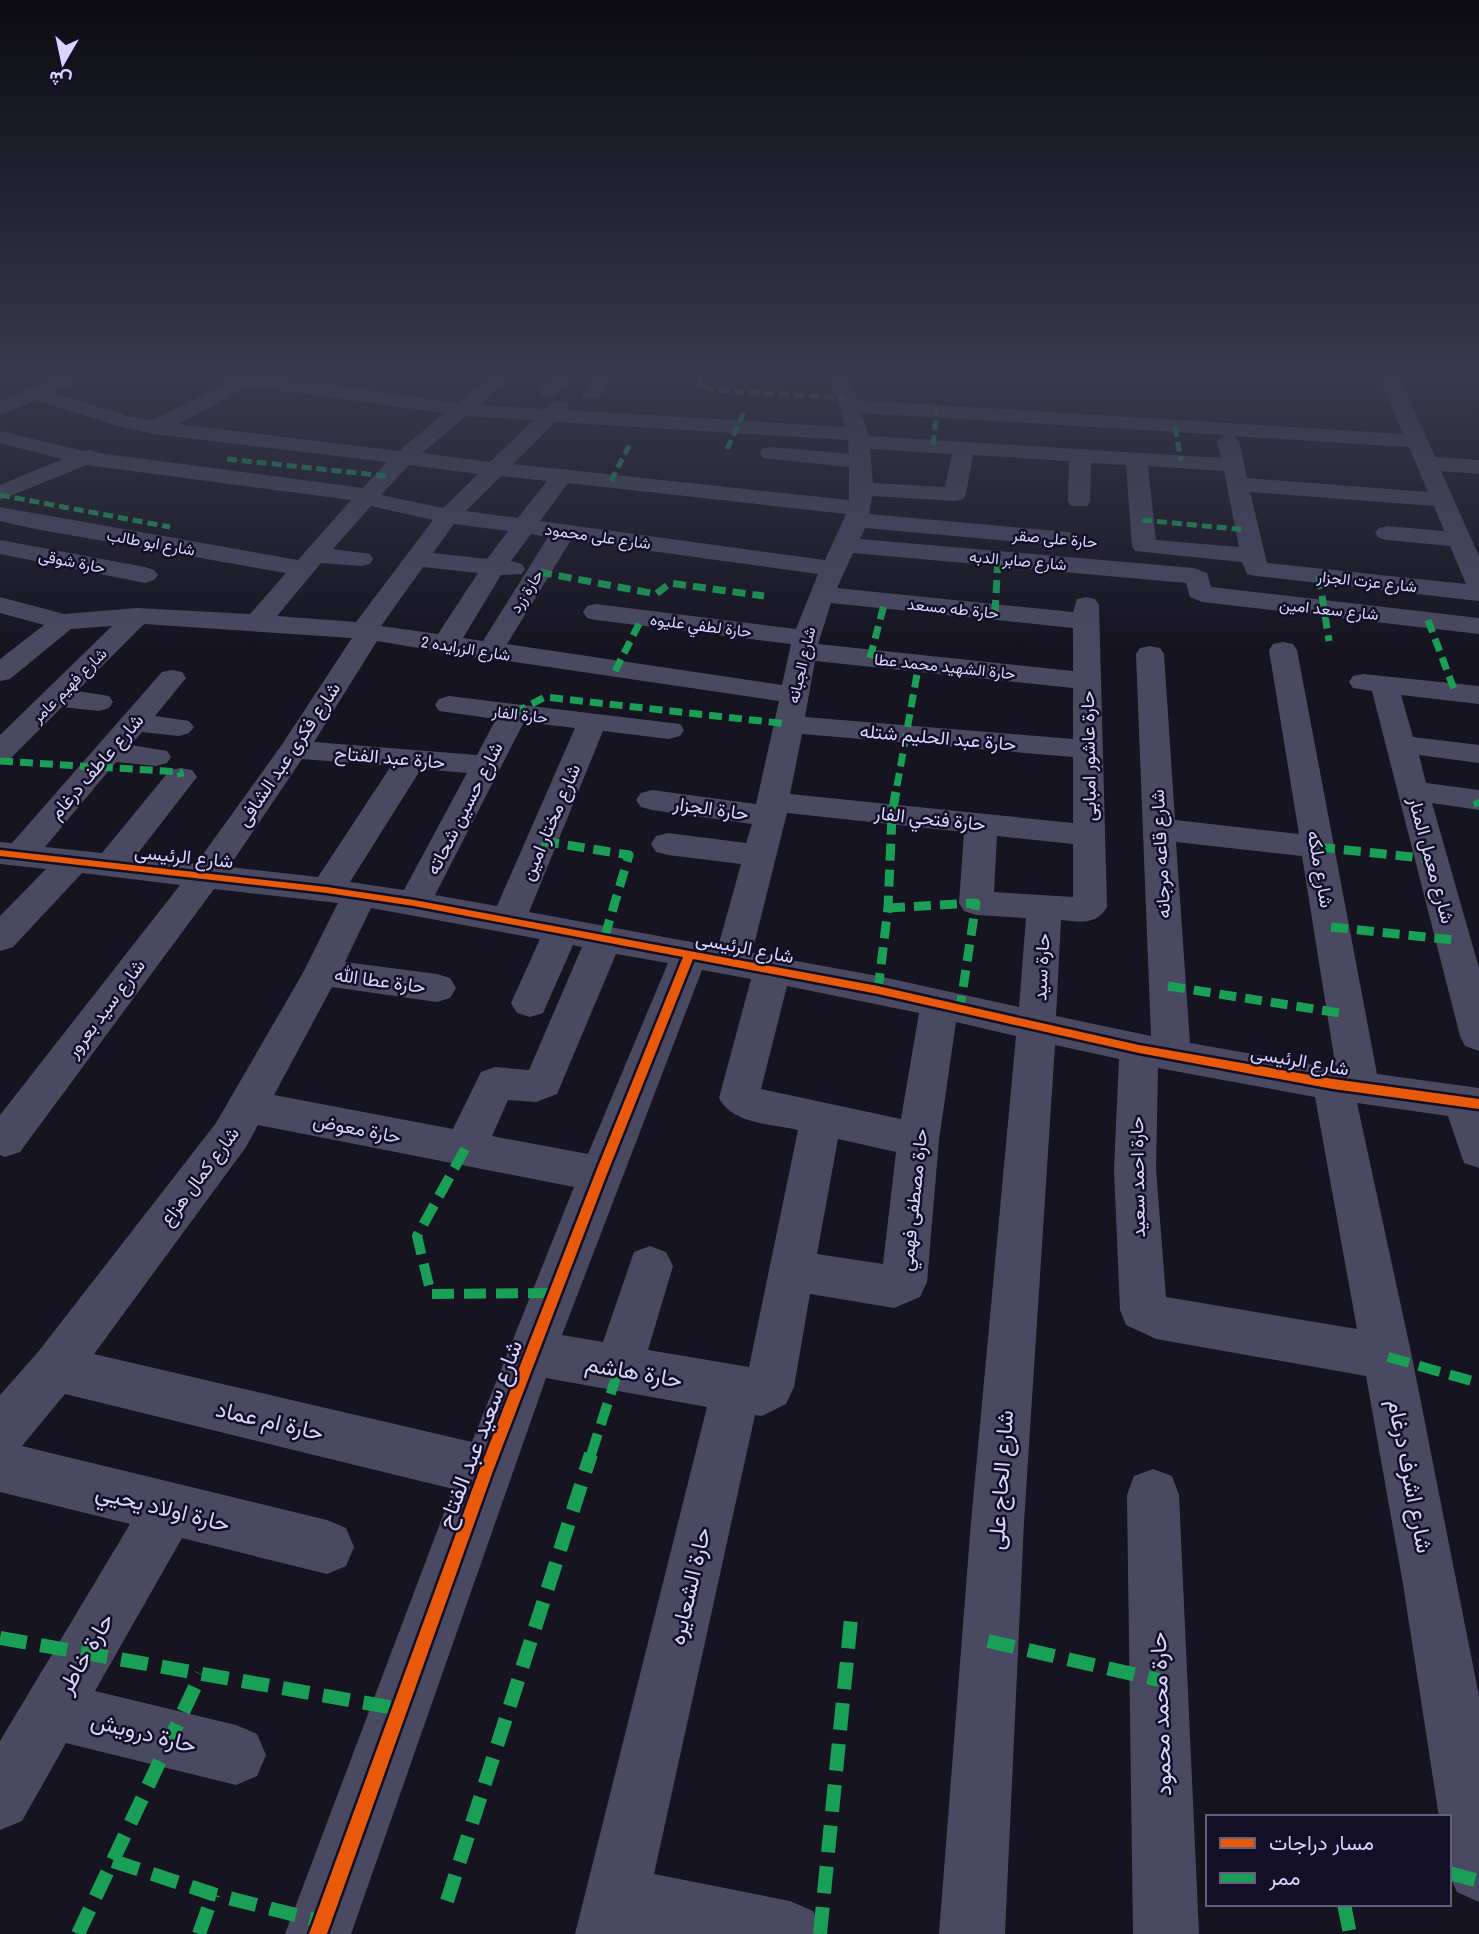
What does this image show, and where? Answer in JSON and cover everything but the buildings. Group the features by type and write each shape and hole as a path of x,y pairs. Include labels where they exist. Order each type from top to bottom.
{"street":[{"path":"0,475 21,465"},
{"path":"0,493 67,465"},
{"name":"شارع على محمود","path":"139,465 367,496 448,516 523,526 837,556"},
{"path":"257,622 396,465"},
{"path":"464,465 562,476 776,465"},
{"name":"شارع فكرى عبد الشافى","path":"206,875 294,749 366,632 417,559 448,516 499,465"},
{"name":"شارع الجبانه","path":"711,958 759,856 805,644 837,556 859,465"},
{"path":"871,465 945,495 958,481 961,465"},
{"name":"حارة على صقر","path":"872,465 1089,541"},
{"path":"1079,501 1080,465"},
{"path":"1137,465 1144,546"},
{"path":"1180,465 1451,508"},
{"path":"1232,465 1254,562"},
{"path":"1430,465 1451,508 1479,584"},
{"path":"1451,508 1479,467"},
{"path":"935,470 958,481"},
{"path":"48,473 184,493"},
{"path":"445,644 494,567 562,476"},
{"path":"1382,524 1451,508 1479,487"},
{"name":"شارع ابو طالب","path":"0,514 35,522 309,562 361,559"},
{"path":"320,514 347,518"},
{"path":"0,545 35,522"},
{"name":"حارة زرد","path":"495,676 539,572 564,531"},
{"name":"حارة على صقر","path":"1117,543 1254,562"},
{"name":"حارة شوقى","path":"0,545 145,575"},
{"name":"شارع صابر الدبه","path":"837,556 1194,576"},
{"path":"417,559 539,572"},
{"name":"شارع عزت الجزار","path":"1254,562 1479,593"},
{"name":"شارع سعد امين","path":"1194,576 1198,578 1199,592 1202,594 1479,626"},
{"name":"حارة طه مسعد","path":"821,594 1086,613"},
{"name":"شارع الزرايده 2","path":"5,611 76,625 257,622 366,632 445,644 495,676 791,710"},
{"name":"حارة لطفي عليوه","path":"596,612 805,644"},
{"name":"حارة عاشور امبابى","path":"1086,613 1090,906"},
{"path":"0,673 76,625"},
{"name":"شارع فهيم عامر","path":"0,752 57,685 128,625"},
{"name":"حارة الشهيد محمد عطا","path":"805,644 1087,681"},
{"name":"شارع ملكه","path":"1283,650 1318,847 1346,1086"},
{"name":"شارع قاعه مرجانه","path":"1150,654 1158,829 1155,1052"},
{"name":"حارة الفار","path":"449,705 495,676 514,713 669,730"},
{"name":"شارع عاطف درغام","path":"10,854 108,752 172,678"},
{"path":"1372,683 1479,695"},
{"name":"شارع معمل المنار","path":"1372,683 1400,744 1479,1036"},
{"path":"57,685 99,702"},
{"path":"292,696 325,700"},
{"name":"حارة عبد الحليم شتله","path":"791,710 1088,750"},
{"name":"شارع حسين شحاته","path":"414,904 514,713"},
{"path":"134,722 179,727"},
{"name":"شارع مختار امين","path":"508,921 592,722"},
{"path":"1400,744 1479,754"},
{"name":"حارة عبد الفتاح","path":"294,749 486,765"},
{"path":"108,752 156,757"},
{"name":"شارع كمال هزاع","path":"0,1433 55,1368 231,1135 249,1107 322,972 344,892 412,758"},
{"path":"111,865 181,777"},
{"path":"1413,791 1479,800"},
{"name":"حارة الجزار","path":"652,800 771,809"},
{"name":"حارة فتحي الفار","path":"771,809 981,824 1088,835"},
{"name":"حارة سيد","path":"981,824 976,903 1086,910 1090,906"},
{"path":"1158,829 1318,847"},
{"path":"668,844 759,856"},
{"name":"شارع الرئيسى","path":"10,854 344,892 711,958 940,1004 1155,1052 1346,1086 1471,1103"},
{"path":"0,938 74,861"},
{"name":"شارع سيد بعرور","path":"5,1140 206,875"},
{"name":"حارة سيد","path":"1038,1027 1044,907"},
{"path":"530,1003 561,931"},
{"path":"465,1149 495,1083 536,1086 543,1083 604,939"},
{"name":"شارع سعيد عبد الفتاح","path":"318,1934 486,1471 601,1174 711,958"},
{"path":"772,971 738,1095 741,1101 918,1140"},
{"name":"حارة عطا الله","path":"322,972 438,988"},
{"name":"حارة مصطفى فهمي","path":"791,1270 894,1287 904,1282 918,1140 940,1004"},
{"name":"شارع الحاج على","path":"972,1934 990,1614 1038,1027"},
{"name":"حارة احمد سعيد","path":"1155,1052 1135,1169 1140,1306 1156,1317 1388,1356"},
{"name":"شارع اشرف درغام","path":"1346,1086 1388,1356 1431,1584 1479,1870"},
{"path":"1471,1103 1479,1151"},
{"name":"حارة معوض","path":"249,1107 601,1174"},
{"path":"736,1389 762,1392 769,1387 821,1119"},
{"path":"619,1368 650,1266"},
{"name":"حارة هاشم","path":"532,1353 736,1389"},
{"name":"حارة ام عماد","path":"55,1368 486,1471"},
{"name":"حارة الشعايره","path":"612,1916 736,1389"},
{"name":"حارة اولاد يحيي","path":"0,1466 327,1548"},
{"name":"حارة محمد محمود","path":"1153,1495 1166,1934"},
{"name":"حارة خاطر","path":"0,1799 170,1508"},
{"name":"حارة درويش","path":"52,1710 236,1755"},
{"path":"612,1916 790,1934"}],"marked path":[{"path":"285,465 386,476"},
{"path":"611,481 619,465"},
{"path":"0,495 170,527"},
{"path":"1142,520 1247,530"},
{"path":"995,613 998,558"},
{"path":"539,572 656,594 670,583 764,596"},
{"path":"1319,576 1329,641"},
{"path":"870,658 885,601"},
{"path":"615,671 642,618"},
{"path":"1428,620 1455,692"},
{"path":"878,990 888,908 892,815 919,663"},
{"path":"514,713 545,697 788,724"},
{"path":"0,761 180,772 181,777"},
{"path":"1477,800 1479,806"},
{"path":"542,841 629,855 604,939"},
{"path":"1318,847 1431,859"},
{"path":"888,908 976,903 960,1008"},
{"path":"1331,927 1453,940"},
{"path":"1168,986 1346,1014"},
{"path":"465,1149 417,1236 431,1294 555,1293"},
{"path":"1388,1357 1479,1383"},
{"path":"447,1901 619,1368"},
{"path":"820,1934 851,1619"},
{"path":"0,1638 400,1709"},
{"path":"988,1641 1159,1680"},
{"path":"78,1934 201,1674"},
{"path":"113,1861 213,1894 323,1922"},
{"path":"1451,1874 1479,1881"},
{"path":"199,1934 213,1894"},
{"path":"1344,1906 1350,1934"}],"cycle path":[{"path":"0,853 327,890 414,903 878,990 1139,1049 1333,1084 1479,1104"},
{"path":"318,1934 486,1471 690,954"}]}
